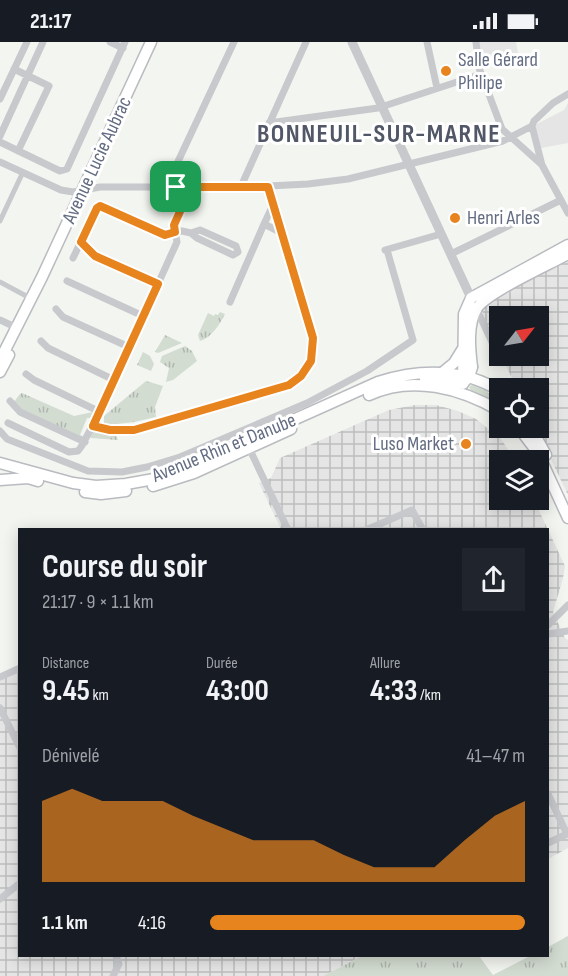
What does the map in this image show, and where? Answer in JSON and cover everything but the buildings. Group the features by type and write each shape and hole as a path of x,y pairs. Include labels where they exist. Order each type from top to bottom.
{"main road":[{"name":"Avenue Lucie Aubrac","path":"0,360 83,191 151,42"},
{"path":"489,405 483,402 468,380 462,350 464,314 471,298 568,244"},
{"path":"468,380 471,330 477,309 491,296 568,254"},
{"name":"Avenue Lucie Aubrac","path":"0,372 30,310 42,277"},
{"path":"443,372 454,363 462,350"},
{"name":"Avenue Rhin et Danube","path":"0,463 73,483 96,486 126,484 154,479 186,468 396,376 443,372 468,380"},
{"path":"468,380 489,387"},
{"name":"Avenue Rhin et Danube","path":"0,480 28,478 76,491 101,494 129,491 169,482 380,390 409,384 429,386 468,380"},
{"path":"527,438 538,453 568,518"},
{"path":"536,438 568,501"}],"street":[{"path":"0,99 27,42"},
{"path":"0,135 43,42"},
{"path":"0,142 60,171 67,169 124,45 110,42"},
{"path":"166,187 234,42"},
{"path":"242,187 306,42"},
{"path":"352,42 489,335"},
{"path":"427,42 437,88"},
{"path":"476,42 481,74 500,125 509,137 542,165"},
{"path":"14,69 49,86 18,151"},
{"path":"269,123 382,107 481,74"},
{"path":"568,94 554,103 534,121 532,126 542,165 568,213"},
{"path":"0,162 61,190 73,192 100,187 268,187 348,179 503,141 532,126"},
{"path":"0,221 23,172"},
{"path":"176,187 182,207"},
{"path":"8,423 69,452 78,451 85,442 177,242 174,225 191,187"},
{"path":"93,426 110,430 134,430 289,385 301,376 311,361 313,338 268,187"},
{"path":"451,254 561,200"},
{"path":"230,302 273,205"},
{"path":"73,258 100,206 165,235 182,231 191,233 233,255 238,252 236,246 200,230 191,233"},
{"path":"264,224 278,231 281,230"},
{"path":"0,431 7,439 71,466 88,471 122,472 180,457 307,403 367,371 413,340 386,250 441,234"},
{"path":"81,242 95,256 158,284"},
{"path":"67,281 143,316"},
{"path":"0,282 28,297"},
{"path":"56,309 63,317 129,347"},
{"path":"0,320 17,328"},
{"path":"41,341 48,348 114,380"},
{"path":"26,374 100,412"},
{"path":"10,401 21,412 85,442"},
{"path":"249,448 287,528"},
{"path":"371,528 412,510 422,528"},
{"path":"549,625 568,605"},
{"path":"549,634 568,631"},
{"path":"0,677 18,669"},
{"path":"0,708 18,744"},
{"path":"549,796 567,834 549,843"},
{"path":"0,899 18,885"},
{"path":"113,976 119,964 116,957"}],"shaded area":[{"path":"478,42 516,42 518,53 482,65"},
{"path":"568,103 568,143 541,148 535,125 564,110"},
{"path":"568,245 568,495 549,455 549,450 547,450 541,438 549,438 549,378 512,378 506,366 549,366 549,306 489,306 489,330 479,298"},
{"path":"415,405 436,405 476,419 489,429 489,438 500,438 508,450 489,450 489,510 539,510 547,528 281,528 259,483 271,478 280,458 389,410"},
{"path":"549,532 565,566 553,612 568,640 568,848 549,858"},
{"path":"18,670 18,957 360,957 323,976 0,976 0,679"}],"green space":[{"path":"220,312 225,314 218,326 208,337 200,341 198,335 208,313 214,316"},
{"path":"165,335 182,343 158,353 155,352"},
{"path":"185,346 192,351 197,361 173,380 166,382 169,368 160,362 162,356"},
{"path":"143,352 150,356 154,364 151,371 137,365"},
{"path":"146,381 163,386 155,407 156,417 117,424 116,428 104,424 104,416"},
{"path":"473,384 487,389 489,402 472,392 469,387"},
{"path":"22,393 74,416 93,412 95,414 93,418 87,418 80,435 85,437 81,438 21,411 14,402"},
{"path":"99,430 115,433 118,440 91,438 93,432"},
{"path":"568,936 568,976 323,976 360,957 480,957 493,975 528,957 549,957 549,946"}],"place":[{"name":"Salle Gérard Philipe","path":"446,71"},
{"name":"Henri Arles","path":"455,218"},
{"name":"Luso Market","path":"466,444"}],"district":[{"name":"BONNEUIL-SUR-MARNE","path":"379,134"}],"route":[{"path":"176,187 268,187 313,338 311,361 301,376 289,385 134,430 110,430 93,426 158,284 95,256 81,242 100,206 165,235 175,232 174,225 182,207 176,187"}]}
